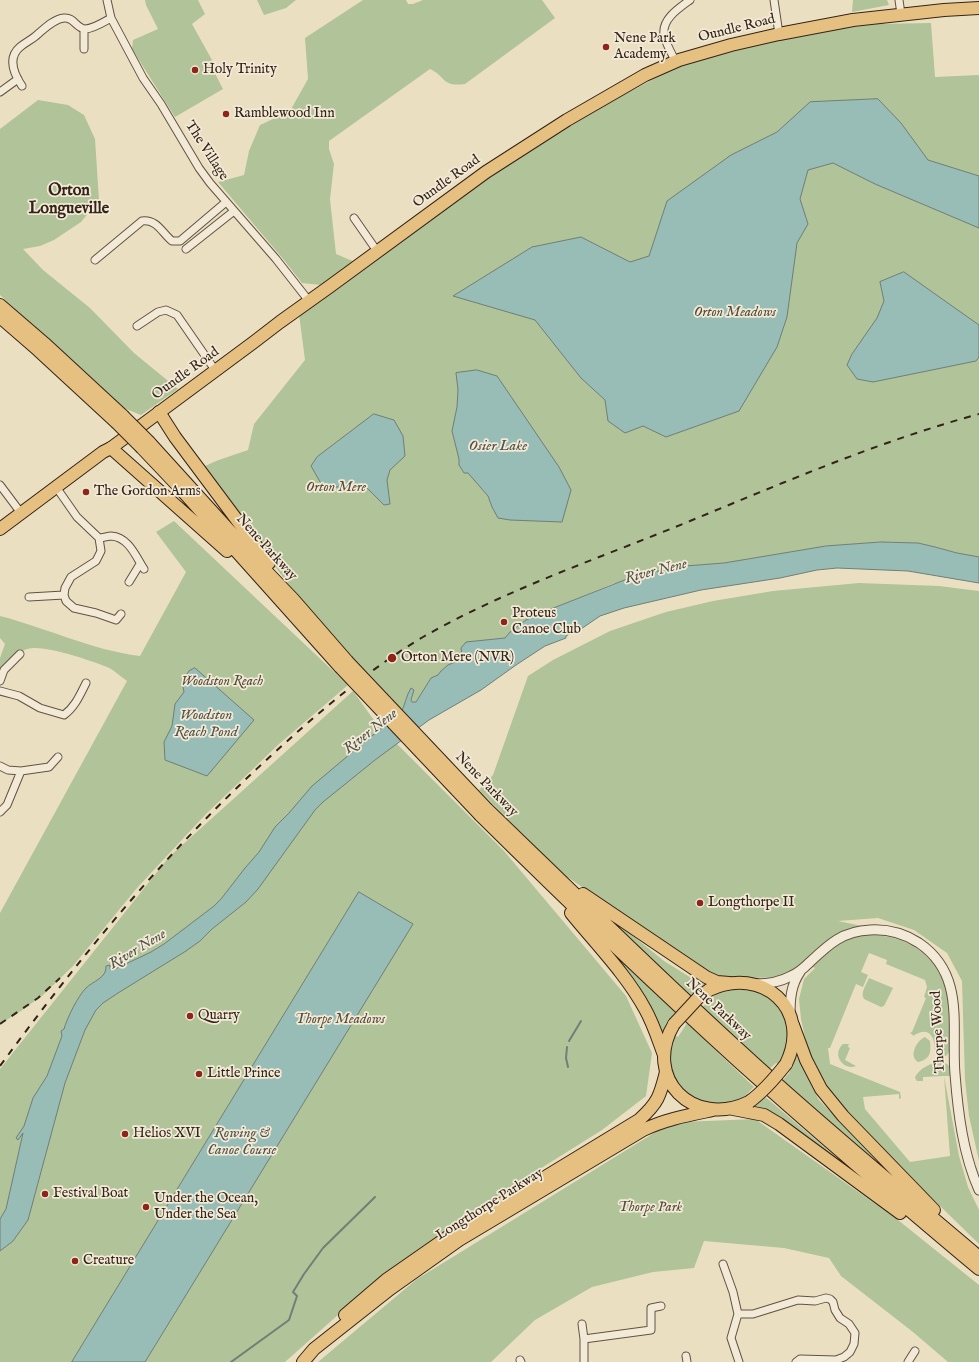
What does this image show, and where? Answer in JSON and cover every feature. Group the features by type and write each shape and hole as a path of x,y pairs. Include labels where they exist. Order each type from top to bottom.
{"main road":[{"name":"Oundle Road","path":"0,529 308,301 486,172 607,96 645,75 675,61 731,44 779,34 853,20 901,14 979,8"},
{"name":"Nene Parkway","path":"0,305 44,343 146,445 268,573 288,602 344,664 484,812 549,876 636,967 738,1061 858,1167 979,1269"},
{"name":"Nene Parkway","path":"0,317 119,419"},
{"path":"159,412 175,437 283,584 288,602"},
{"path":"111,448 222,547 288,602"},
{"name":"Nene Parkway","path":"549,876 643,960 744,1054 865,1161 979,1256"},
{"path":"549,876 706,977 717,982 747,982 756,984 776,996 786,1008 792,1020 806,1060 821,1089 843,1116 979,1256"},
{"path":"549,876 631,987 651,1022 664,1055"},
{"path":"729,983 709,990 699,997 674,1024 669,1034 665,1044 664,1055 666,1072 676,1091 692,1104 713,1110 732,1109 764,1115 779,1124 979,1269"},
{"path":"732,1109 749,1102 758,1096 786,1064 793,1045 792,1020"},
{"name":"Longthorpe Parkway","path":"294,1362 310,1345 386,1280 455,1232 639,1120 658,1100 666,1072"},
{"name":"Longthorpe Parkway","path":"303,1362 314,1349 390,1289 459,1240 643,1130 676,1117 713,1110"}],"street":[{"name":"The Village","path":"107,0 111,18 143,78 210,183 276,259 308,301"},
{"path":"675,61 664,35 664,26 671,16 690,0"},
{"path":"774,0 779,34"},
{"path":"899,0 901,14"},
{"path":"22,86 15,75 13,64 15,55 19,48 38,35 44,28 59,19 70,18 84,29 91,28 111,18"},
{"path":"84,29 84,49"},
{"path":"0,92 18,79"},
{"path":"95,260 142,221 147,220 156,224 172,241 180,241 226,202"},
{"path":"186,249 234,211"},
{"path":"354,218 377,251"},
{"path":"137,326 158,312 166,310 178,315 215,370"},
{"path":"0,485 21,513"},
{"path":"56,487 77,517 99,538 101,550 96,562 71,577 65,588 64,595 66,601 74,608 96,612 116,620 121,614"},
{"path":"99,538 111,536 122,539 129,545 142,567 129,582"},
{"path":"29,597 64,595"},
{"path":"0,681 4,670 20,654"},
{"path":"0,691 19,696 40,708 64,715 69,711 80,696 86,683"},
{"path":"0,766 8,770 21,771 49,767 58,757"},
{"path":"0,812 7,805 21,771"},
{"name":"Thorpe Wood","path":"756,984 770,983 792,976 801,970 827,946 836,940 859,931 871,930 894,932 905,936 924,947 933,955 947,976 953,998 954,1058 957,1100 963,1137 979,1190"},
{"name":"Thorpe Wood","path":"792,1020 790,999 792,988 801,970"},
{"path":"723,1264 733,1292 738,1314 731,1338 739,1362"},
{"path":"738,1314 753,1314 798,1300 816,1301 826,1298 830,1299 833,1302 835,1310 840,1318 849,1324 855,1333 854,1344 850,1352 844,1357 836,1360 800,1359 796,1362"},
{"path":"584,1339 652,1330 651,1308 661,1306"},
{"path":"582,1324 584,1339 584,1362"},
{"path":"908,1362 915,1351"}],"green space":[{"path":"145,0 198,0 205,14 192,24 212,60 209,62 223,89 175,117 132,49 133,40 158,29"},
{"path":"257,0 296,0 286,8 264,15"},
{"path":"363,0 406,0 408,4 413,4 423,0 542,0 555,18 465,84 457,85 448,83 430,69 329,141 329,149 334,164 330,199 336,254 355,262 321,285 302,283 218,182 244,175 249,151 260,125 290,111 308,79 305,38"},
{"path":"853,0 887,0 889,5 852,12"},
{"name":"Orton Meadows","path":"931,23 935,77 979,75 979,557 918,543 881,542 826,546 724,563 685,566 612,584 526,620 510,632 505,638 467,643 462,654 455,662 448,665 438,676 431,678 416,702 412,702 411,697 414,690 402,711 333,642 201,468 248,450 254,424 305,360 299,314 491,175 596,110 676,67 797,34 877,24"},
{"path":"38,100 68,105 84,115 95,139 99,200 81,222 54,240 40,246 23,249 43,270 90,308 134,353 178,389 141,415 121,407 0,295 0,129"},
{"name":"Woodston Reach","path":"174,521 348,685 279,744 206,814 137,888 73,966 43,995 0,1024 0,913 127,681 112,670 100,664 70,654 40,648 33,648 19,652 10,658 0,669 0,658 5,644 0,638 0,616 104,649 140,656 186,572 156,532"},
{"path":"859,583 939,586 979,591 979,1161 969,1116 965,1080 962,981 947,953 914,930 878,918 838,921 867,927 843,932 792,974 779,977 728,979 707,974 559,871 479,790 493,775 528,676 553,660 610,631 666,612 713,601 773,591"},
{"name":"Thorpe Meadows","path":"353,691 376,723 504,851 626,996 652,1053 646,1096 602,1130 503,1192 384,1274 285,1362 0,1362 0,1069 169,857"},
{"path":"585,897 664,961 693,979 707,985 696,991 689,998"},
{"path":"594,934 675,1012 666,1023 661,1038"},
{"path":"866,935 883,936 912,946 924,954 934,965 942,977 947,992 950,1009 949,1052 946,1056 939,1057 935,1053 933,1038 930,1034 924,1032 913,1036 910,1033 912,1032 926,998 924,997 927,987 925,980 886,964 887,960 869,953 861,972 868,975 863,987 856,984 830,1048 828,1048 830,1064 900,1092 901,1098 899,1099 899,1094 863,1097 865,1109 910,1162 950,1156 944,1076 959,1156 968,1187 979,1210 979,1244 894,1161 828,1093 809,1055 801,1019 799,999 804,979 815,968 811,966 830,950 850,939"},
{"path":"869,978 893,988 884,1006 881,1007 864,999 863,992"},
{"path":"733,990 756,991 765,994 772,998 782,1012 788,1027 789,1042 783,1057 778,1064 776,1063 768,1070 700,1008 714,999 713,995"},
{"path":"687,1023 754,1087 743,1098 731,1103 701,1104 676,1088 668,1058 674,1035 678,1037"},
{"path":"925,1037 930,1041 930,1052 926,1059 918,1062 914,1056 915,1048 919,1041"},
{"path":"843,1044 849,1044 848,1047 850,1048 845,1060 856,1066 847,1066 840,1061 838,1053"},
{"path":"796,1055 819,1100 916,1200 781,1082 789,1073"},
{"path":"943,1062 948,1065 951,1071 951,1076 923,1077 923,1081 917,1081 915,1078 920,1071 934,1063"},
{"path":"763,1095 875,1190 747,1110"},
{"name":"Thorpe Park","path":"755,1119 898,1220 979,1285 979,1362 948,1362 913,1332 841,1276 829,1258 784,1248 704,1241 694,1268 653,1272 592,1287 535,1320 491,1362 318,1362 417,1279 659,1130 682,1122"}],"water":[{"path":"878,99 901,123 928,160 979,176 979,228 875,184 833,163 808,170 800,199 808,224 797,243 787,317 777,347 739,411 666,437 643,426 625,433 608,421 605,400 581,378 535,320 453,296 532,247 581,237 630,262 649,256 667,201 731,155 777,132 810,102"},
{"path":"904,272 979,325 979,357 976,361 873,382 857,379 847,365 852,354 877,318 884,301 880,282"},
{"name":"Osier Lake","path":"477,370 497,376 559,467 571,490 562,522 510,520 498,518 488,496 468,473 464,473 459,465 459,459 452,431 457,407 458,390 456,373"},
{"name":"Orton Mere","path":"374,414 394,420 403,436 405,456 390,470 387,480 390,504 384,505 366,487 323,487 311,466 317,457"},
{"name":"River Nene","path":"881,542 918,543 979,557 979,583 908,571 837,568 817,570 780,578 701,590 624,608 600,616 581,629 578,629 566,636 566,638 545,646 481,690 429,720 375,760 315,810 258,889 246,902 212,929 200,941 118,993 103,1003 96,1010 85,1030 65,1083 28,1220 13,1241 0,1251 0,1219 6,1209 23,1133 18,1140 16,1138 24,1126 33,1098 47,1076 62,1036 61,1031 64,1029 73,1007 86,988 104,974 106,966 110,965 110,969 113,970 151,952 164,944 214,906 259,852 275,827 312,786 401,713 411,688 414,690 411,700 412,702 416,702 431,678 438,675 448,665 455,662 462,654 461,648 466,642 505,638 510,632 526,620 627,579 648,573 685,566 724,563 826,546"},
{"name":"Woodston Reach Pond","path":"195,668 254,720 207,776 165,760 164,742 172,726 175,704 184,692 182,682 189,671"},
{"name":"Rowing & Canoe Course","path":"359,892 413,924 145,1362 72,1362"}],"waterway":[{"path":"569,1041 581,1021"},
{"path":"567,1047 566,1058 568,1067"},
{"path":"231,1362 289,1320 297,1296 293,1292 304,1274 323,1248 375,1197"}],"railway":[{"path":"0,1066 99,938 206,818 245,780 317,715 368,674 404,649 455,620 554,575 869,449 979,414"},
{"path":"0,1024 38,998 60,978"}],"place":[{"name":"Nene Park Academy","path":"606,47"},
{"name":"Holy Trinity","path":"195,70"},
{"name":"Ramblewood Inn","path":"226,114"},
{"name":"The Gordon Arms","path":"86,492"},
{"name":"Proteus Canoe Club","path":"504,622"},
{"name":"Orton Mere (NVR)","path":"392,658"},
{"name":"Longthorpe II","path":"700,903"},
{"name":"Quarry","path":"190,1016"},
{"name":"Little Prince","path":"199,1074"},
{"name":"Helios XVI","path":"125,1134"},
{"name":"Festival Boat","path":"45,1194"},
{"name":"Under the Ocean, Under the Sea","path":"146,1207"},
{"name":"Creature","path":"75,1261"}],"district":[{"name":"Orton Longueville","path":"69,201"}]}
